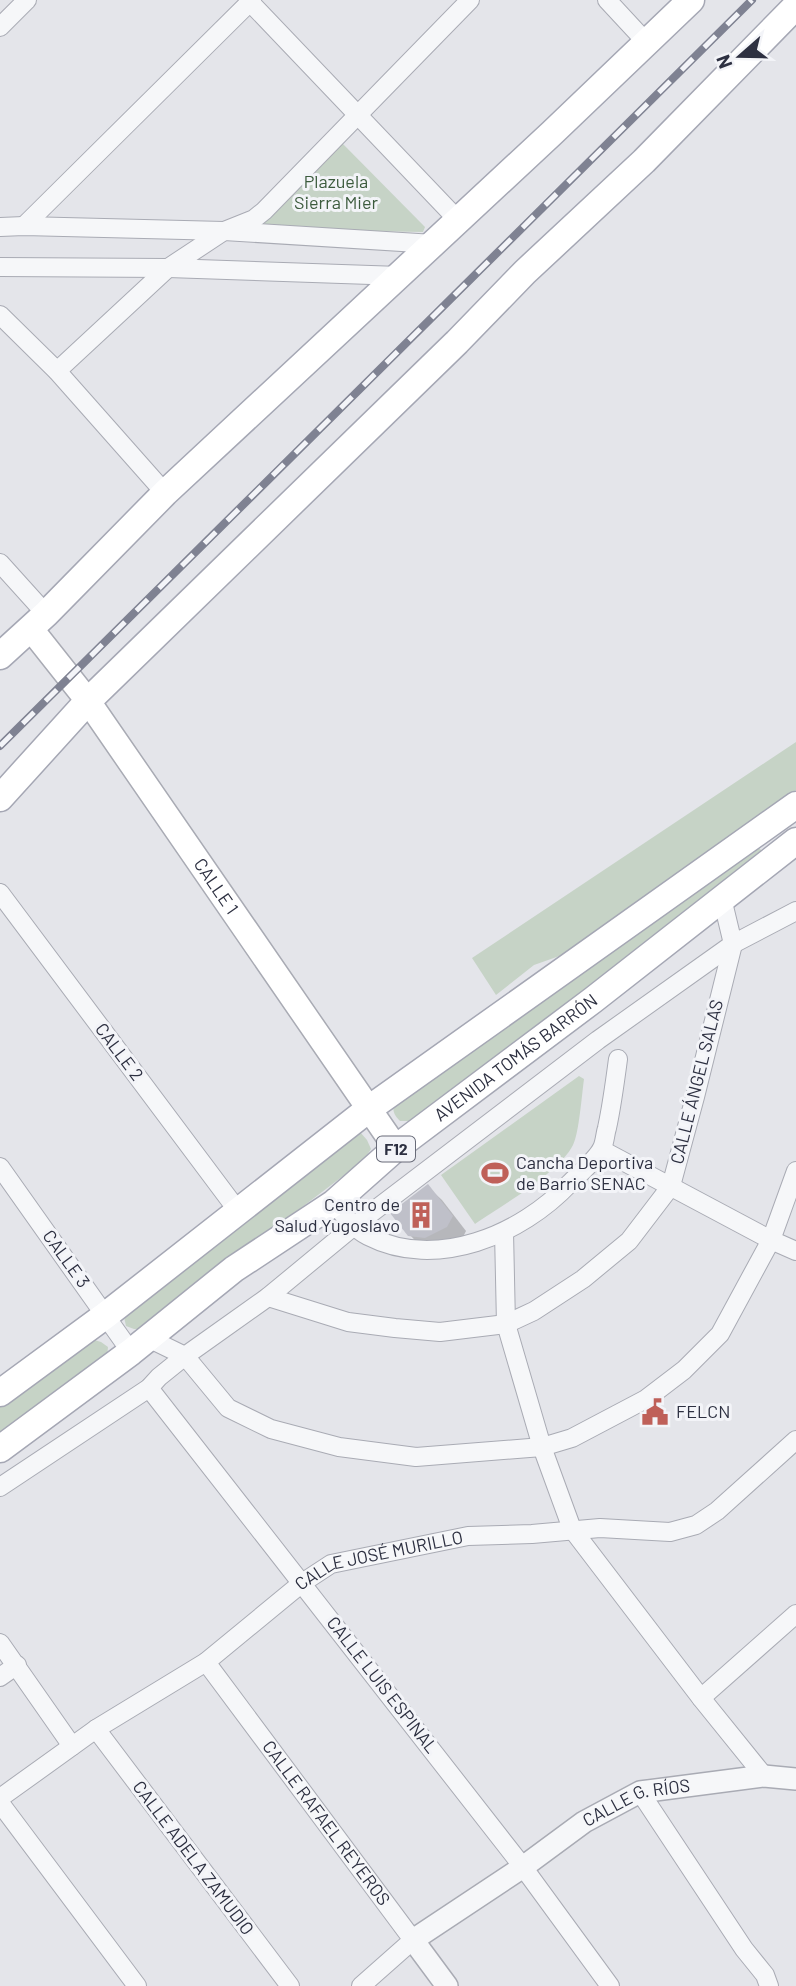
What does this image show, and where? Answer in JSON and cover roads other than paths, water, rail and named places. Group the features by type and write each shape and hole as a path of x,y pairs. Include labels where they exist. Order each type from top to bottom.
{"main road":[{"path":"0,656 38,622 165,493 400,276 457,219 552,133 691,0"},
{"path":"0,799 88,701 525,272 644,161 796,6"},
{"name":"CALLE 1","path":"38,622 88,701 397,1149"},
{"path":"0,1393 106,1315 370,1108 796,805"},
{"name":"AVENIDA TOMÁS BARRÓN","path":"0,1449 140,1345 234,1269 334,1203 397,1149 582,1009 722,898 794,846"}],"street":[{"path":"3,18 27,0"},
{"path":"57,371 169,268 224,231 254,219 264,211 470,0"},
{"path":"607,0 646,42"},
{"path":"24,226 250,1 457,219"},
{"path":"0,227 224,231 434,244"},
{"path":"0,267 169,268 400,276"},
{"path":"0,315 57,371 165,493"},
{"path":"0,563 38,622"},
{"path":"771,823 794,846"},
{"name":"CALLE 2","path":"0,893 238,1211"},
{"name":"CALLE ÁNGEL SALAS","path":"268,1297 348,1322 395,1328 440,1332 506,1324 534,1311 583,1279 629,1241 671,1186 733,944 722,898"},
{"path":"0,1487 149,1388 185,1356 268,1297 354,1226 598,1040 733,944 796,911"},
{"path":"334,1203 354,1226 367,1236 401,1249 451,1249 504,1233 529,1219 561,1193 602,1150 611,1112 618,1059"},
{"path":"602,1150 796,1251"},
{"name":"CALLE 3","path":"0,1167 106,1315 140,1345"},
{"path":"140,1345 185,1356 228,1408 271,1429 339,1447 416,1457 541,1447 572,1438 646,1399 684,1370 720,1334 771,1240 796,1171"},
{"path":"504,1233 506,1324 541,1447 572,1530 764,1776"},
{"name":"CALLE LUIS ESPINAL","path":"149,1388 523,1867 610,1986"},
{"name":"CALLE JOSÉ MURILLO","path":"0,1798 96,1729 205,1662 302,1583 331,1564 468,1536 600,1528 670,1532 696,1525 717,1511 795,1442"},
{"path":"701,1698 796,1614"},
{"path":"0,1643 72,1746"},
{"name":"CALLE RAFAEL REYEROS","path":"205,1662 447,1986"},
{"path":"0,1677 17,1665"},
{"name":"CALLE ADELA ZAMUDIO","path":"96,1729 290,1986"},
{"name":"CALLE G. RÍOS","path":"523,1867 584,1822 640,1792 764,1776 796,1779"},
{"path":"640,1792 744,1949 765,1975 769,1986"},
{"path":"0,1803 137,1986"},
{"path":"361,1986 413,1940 523,1867"}],"railway":[{"path":"0,746 752,0"}],"place":[{"name":"Cancha Deportiva de Barrio SENAC","path":"495,1173"},
{"name":"Centro de Salud Yugoslavo","path":"421,1215"},
{"name":"FELCN","path":"655,1412"}],"park label":[{"name":"Plazuela Sierra Mier","path":"336,192"}]}
